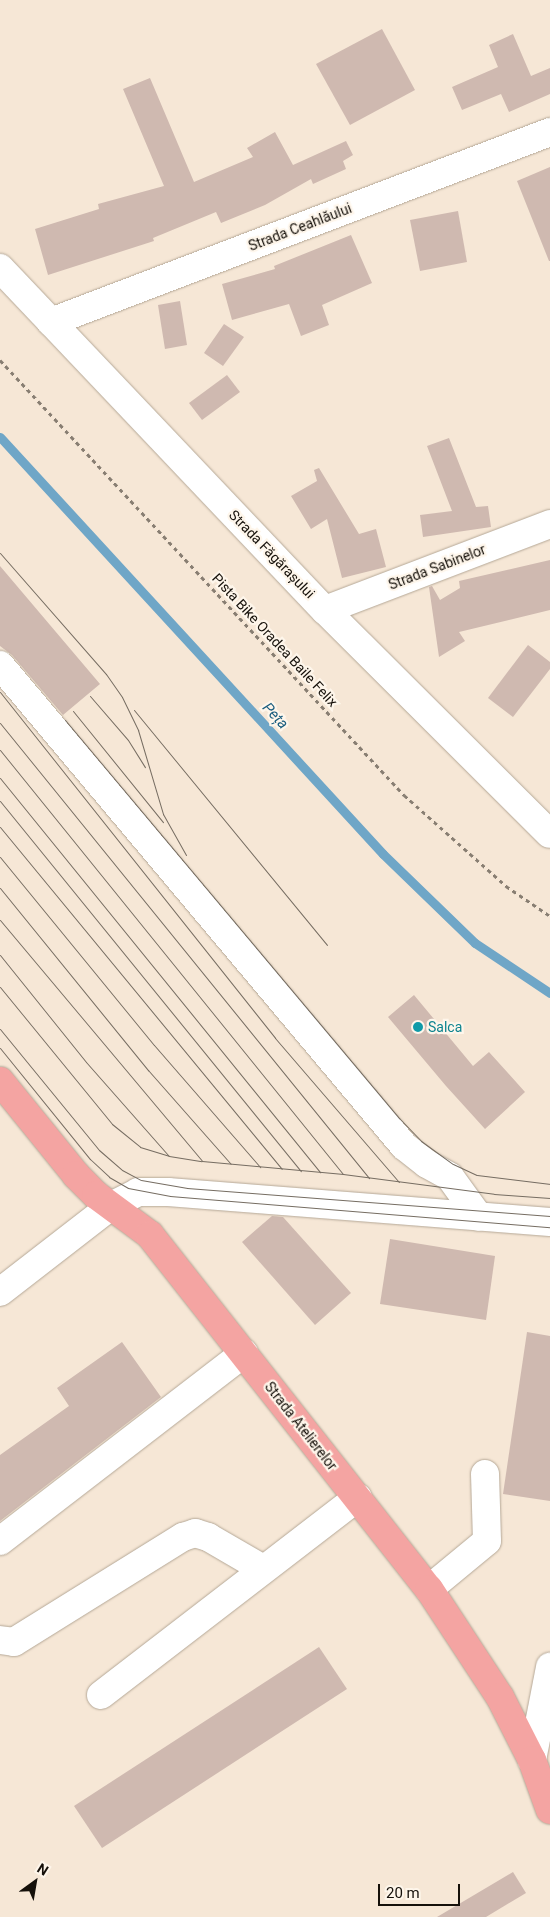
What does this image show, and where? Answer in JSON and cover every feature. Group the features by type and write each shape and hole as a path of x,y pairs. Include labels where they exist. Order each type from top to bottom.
{"main road":[{"name":"Strada Atelierelor","path":"0,1081 76,1175 96,1195 150,1235 358,1496 429,1589 500,1697 532,1760 550,1810"}],"street":[{"name":"Strada Ceahlăului","path":"51,322 550,132"},
{"name":"Strada Făgărașului","path":"0,268 325,610 550,834"},
{"name":"Strada Sabinelor","path":"325,610 550,524"},
{"path":"0,665 404,1146 428,1164 450,1177 479,1217"},
{"path":"0,1292 111,1206 138,1192 168,1192 550,1222"},
{"path":"0,1541 244,1353"},
{"path":"429,1589 487,1541 485,1474"},
{"path":"101,1696 358,1496"},
{"path":"0,1640 14,1642 183,1537 195,1533 208,1537 263,1569"},
{"path":"532,1760 550,1668"}],"path":[{"name":"Pista Bike Oradea Baile Felix","path":"0,360 404,795 506,886 550,916"}],"building":[{"path":"382,29 415,90 350,125 316,64"},
{"path":"513,34 531,76 550,68 550,94 509,112 501,94 462,110 452,87 498,67 489,45"},
{"path":"150,78 194,182 253,157 247,148 275,132 293,165 346,141 353,155 343,161 346,169 313,184 311,179 265,205 221,223 216,212 153,238 154,241 48,275 35,229 99,209 98,204 164,186 123,89"},
{"path":"550,167 550,261 549,261 517,181"},
{"path":"458,211 467,262 420,271 410,220"},
{"path":"351,235 372,283 322,305 329,325 301,336 289,304 232,320 222,284 275,269 274,266"},
{"path":"180,301 187,345 165,349 158,305"},
{"path":"224,324 244,337 223,366 204,353"},
{"path":"227,375 240,392 202,420 189,403"},
{"path":"449,438 476,507 488,506 491,527 423,537 420,515 452,511 427,446"},
{"path":"319,468 359,534 376,529 386,567 342,578 327,519 311,529 291,496 317,481 314,470"},
{"path":"550,560 550,610 459,632 465,641 439,657 429,587 432,586 440,600 460,588 459,581"},
{"path":"0,566 100,684 63,715 12,655 0,646"},
{"path":"528,645 550,662 550,669 513,717 488,698"},
{"path":"414,995 473,1066 489,1052 525,1092 485,1129 388,1017"},
{"path":"272,1216 283,1217 351,1293 315,1325 242,1242"},
{"path":"390,1239 495,1256 486,1320 380,1304"},
{"path":"527,1332 550,1336 550,1501 503,1494"},
{"path":"122,1342 161,1397 0,1521 0,1455 69,1406 57,1388"},
{"path":"319,1647 347,1689 102,1848 74,1806"},
{"path":"513,1872 526,1893 486,1917 437,1917"}],"waterway":[{"name":"Peța","path":"0,437 383,854 475,943 550,993"}],"tram line":[{"path":"0,553 106,674 122,697 138,730 163,814 186,855"},
{"path":"0,692 275,1038 399,1182"},
{"path":"90,696 128,740 145,767"},
{"path":"134,710 327,945"},
{"path":"73,711 163,822"},
{"path":"65,720 399,1118 421,1141 453,1164 477,1175 550,1184"},
{"path":"0,723 369,1178"},
{"path":"0,750 343,1174"},
{"path":"0,778 320,1172"},
{"path":"0,801 301,1171"},
{"path":"0,827 282,1169"},
{"path":"0,857 154,1045 260,1167"},
{"path":"0,888 148,1070 231,1164"},
{"path":"0,920 202,1161"},
{"path":"0,955 86,1062 169,1156"},
{"path":"0,987 112,1124 140,1147 169,1156 202,1161 343,1174 494,1194 550,1198"},
{"path":"0,1029 99,1150 122,1170 141,1180 187,1188 550,1216"},
{"path":"0,1048 90,1159 109,1177 128,1188 170,1196 550,1227"}],"place":[{"name":"Salca","path":"418,1027"}]}
